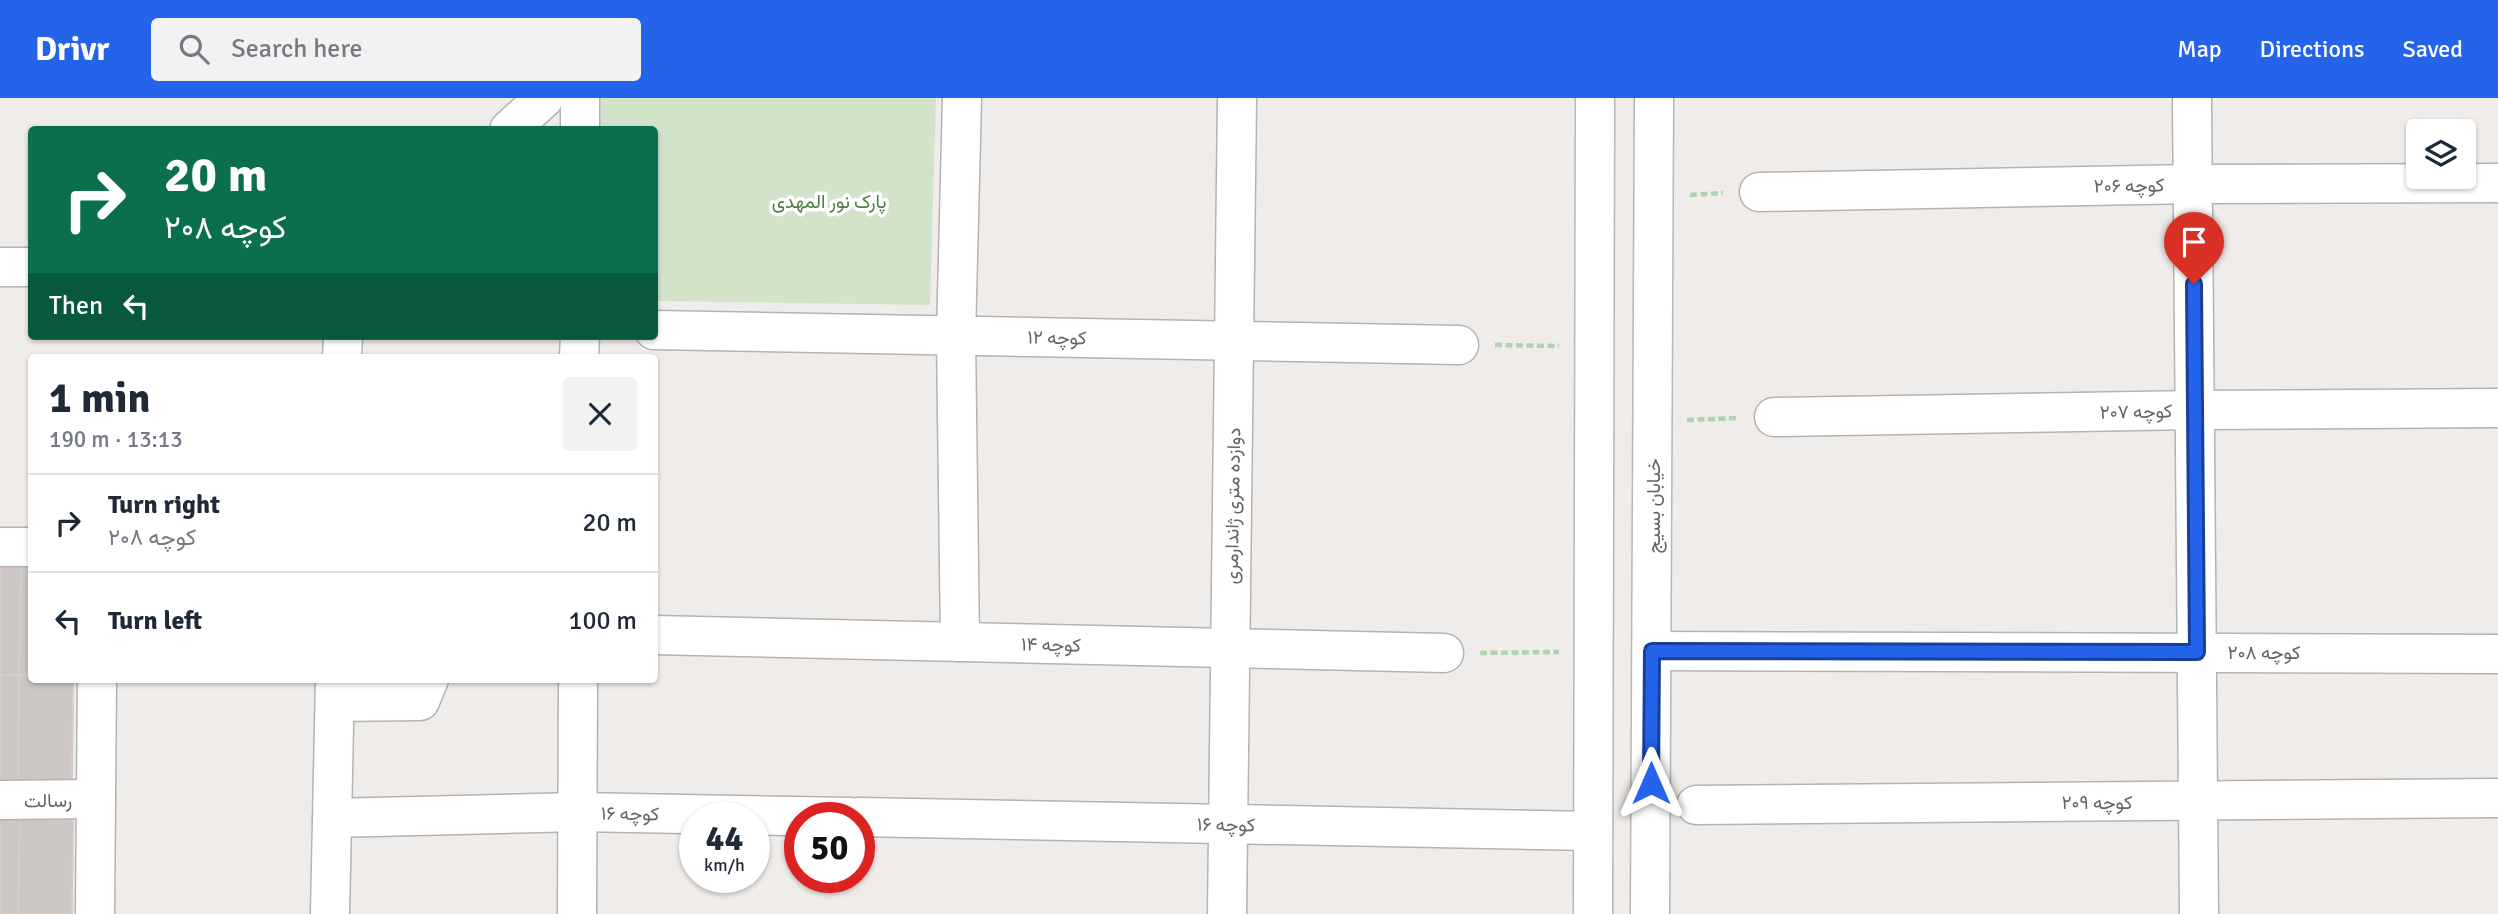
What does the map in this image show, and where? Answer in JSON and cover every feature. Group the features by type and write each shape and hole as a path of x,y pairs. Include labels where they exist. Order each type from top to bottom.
{"street":[{"path":"513,126 544,98"},
{"path":"580,98 580,126"},
{"path":"960,642 956,336 962,98"},
{"name":"دوازده متری ژاندارمری","path":"1227,914 1237,98"},
{"path":"1593,914 1595,98"},
{"name":"خیابان بسیج","path":"1650,914 1654,98"},
{"path":"2192,98 2199,914"},
{"name":"۲۰۶ کوچه","path":"1759,192 2193,184 2498,183"},
{"path":"0,267 28,267"},
{"name":"۱۲ کوچه","path":"658,330 1459,345"},
{"name":"۲۰۷ کوچه","path":"1774,417 2498,408"},
{"path":"0,547 28,547"},
{"name":"‍‍ ۱۴ کوچه","path":"658,635 1444,653"},
{"name":"۲۰۸ کوچه","path":"1594,652 2498,654"},
{"path":"96,914 97,683"},
{"path":"330,914 335,691 420,701 427,683"},
{"path":"577,914 578,683"},
{"name":"۲۰۹ کوچه","path":"1696,806 2498,798"},
{"name":"رسالت","path":"0,800 96,799"},
{"name":"۱۶ کوچه","path":"332,818 578,812 784,816"},
{"name":"۱۶ کوچه","path":"875,817 1594,831"}],"path":[{"path":"1654,196 1759,192"},
{"path":"1459,345 1595,347"},
{"path":"1653,421 1774,417"},
{"path":"1444,653 1594,652"}],"green space":[{"name":"پارک نور المهدی","path":"592,98 936,98 930,305 658,301 658,126 592,126"}],"building":[{"path":"0,566 21,566 19,675 0,675"},
{"path":"21,566 28,566 28,675 19,675"},
{"path":"0,675 19,675 18,784 0,784"},
{"path":"19,675 28,675 28,683 73,683 72,785 18,784"},
{"path":"0,819 20,819 18,914 0,914"},
{"path":"20,819 73,820 72,914 18,914"}],"route":[{"path":"1651,783 1652,651 2197,652 2194,284"}]}
